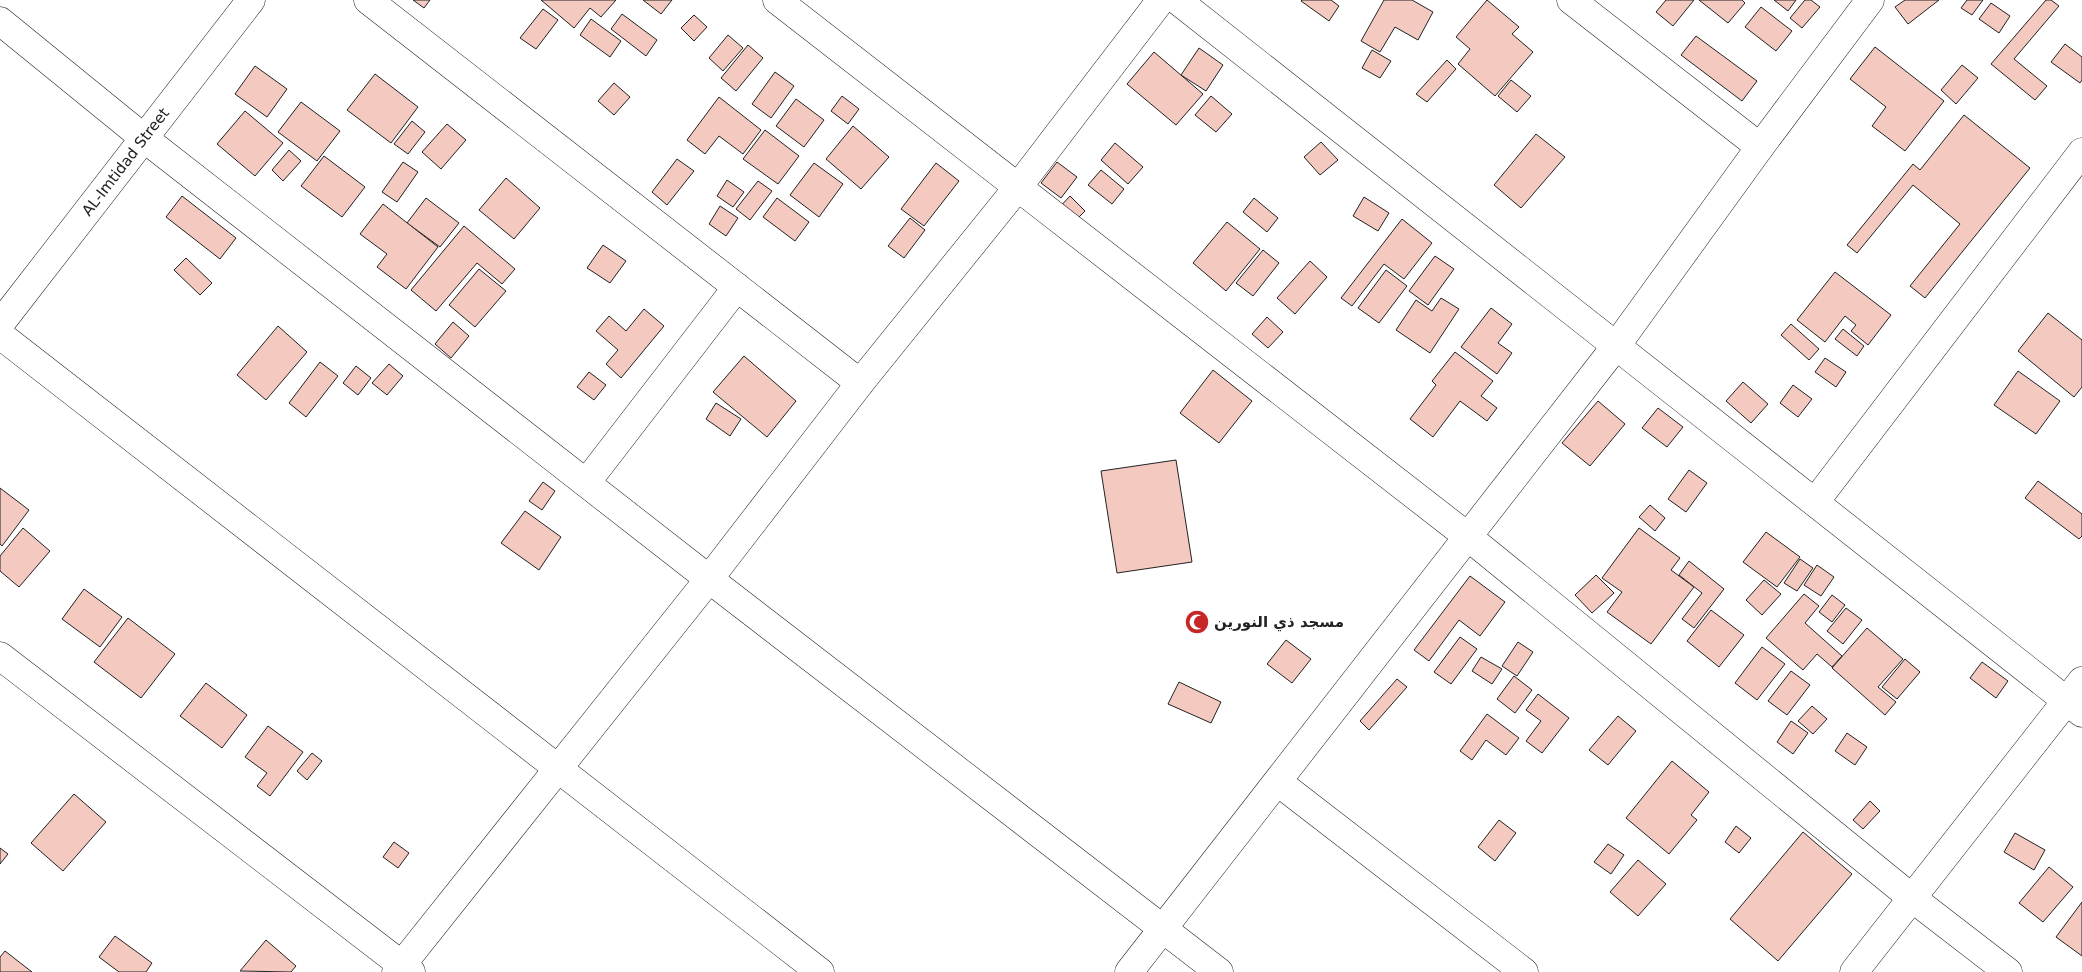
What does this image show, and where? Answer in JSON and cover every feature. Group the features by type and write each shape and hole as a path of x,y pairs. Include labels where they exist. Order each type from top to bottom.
{"street":[{"name":"AL-Imtidad Street","path":"0,324 251,0"},
{"path":"368,0 860,383"},
{"path":"777,0 1467,536 1912,898 2008,972"},
{"path":"0,656 403,970 860,383 1018,187 1161,0"},
{"path":"1177,0 1815,502 2077,698 1912,898 1854,972"},
{"path":"1571,0 1760,147"},
{"path":"1129,972 1616,346 1760,147 1870,0"},
{"path":"0,21 145,139 709,579 1218,972"},
{"path":"1815,502 2080,157"},
{"path":"586,483 737,288"},
{"path":"0,336 820,972"},
{"path":"1278,782 1524,972"}],"building":[{"path":"413,0 430,0 424,8"},
{"path":"541,0 616,0 601,17 590,8 574,28"},
{"path":"643,0 672,0 661,14"},
{"path":"1302,0 1331,0 1339,6 1329,21"},
{"path":"1384,0 1412,0 1433,12 1418,40 1395,27 1380,52 1361,41"},
{"path":"1487,0 1519,27 1512,34 1533,52 1495,96 1458,64 1470,49 1456,37"},
{"path":"1666,0 1694,0 1673,26 1656,12"},
{"path":"1699,0 1742,0 1745,3 1728,23"},
{"path":"1774,0 1796,0 1788,11"},
{"path":"1805,0 1811,0 1820,7 1802,28 1790,18"},
{"path":"1905,0 1939,0 1908,24 1895,7"},
{"path":"1967,0 1983,0 1972,15 1961,8"},
{"path":"2046,0 2051,0 2059,6 2014,59 2047,86 2035,100 1991,64"},
{"path":"1991,3 2010,16 1999,33 1979,19"},
{"path":"1761,7 1792,31 1776,51 1745,27"},
{"path":"543,9 558,20 536,49 520,38"},
{"path":"622,14 657,40 646,56 611,29"},
{"path":"694,15 707,27 694,41 681,28"},
{"path":"591,19 621,41 610,57 580,35"},
{"path":"728,35 743,48 723,71 709,58"},
{"path":"1696,36 1757,81 1742,101 1681,55"},
{"path":"2065,44 2082,57 2082,80 2080,83 2051,62"},
{"path":"748,45 763,58 736,91 721,78"},
{"path":"1875,47 1944,101 1905,151 1872,126 1886,107 1850,79"},
{"path":"1199,48 1223,65 1206,91 1181,75"},
{"path":"1372,50 1391,61 1380,78 1362,68"},
{"path":"1154,52 1203,94 1176,125 1127,84"},
{"path":"1447,60 1456,69 1427,102 1416,94"},
{"path":"1962,65 1978,78 1956,104 1941,90"},
{"path":"255,66 287,89 267,117 235,94"},
{"path":"775,72 794,86 771,118 752,104"},
{"path":"375,74 418,107 391,143 347,110"},
{"path":"1511,80 1531,96 1517,112 1498,96"},
{"path":"614,83 630,97 614,115 598,101"},
{"path":"842,96 859,109 848,124 831,111"},
{"path":"1211,96 1232,114 1216,132 1195,115"},
{"path":"719,97 761,130 743,154 719,136 705,154 687,140"},
{"path":"796,99 824,120 804,147 776,126"},
{"path":"301,102 340,131 317,161 278,132"},
{"path":"245,111 283,143 255,176 217,144"},
{"path":"1964,115 2030,168 1925,298 1910,286 1960,224 1913,185 1857,253 1847,245 1913,164 1920,170"},
{"path":"412,121 425,132 408,154 394,144"},
{"path":"447,124 466,140 441,169 422,152"},
{"path":"853,126 889,157 861,189 826,159"},
{"path":"765,130 799,156 778,184 743,159"},
{"path":"1536,134 1565,157 1521,208 1494,185"},
{"path":"1321,142 1338,160 1320,175 1304,157"},
{"path":"1115,143 1143,167 1128,184 1101,160"},
{"path":"289,150 301,161 283,181 272,170"},
{"path":"324,156 365,187 342,217 301,186"},
{"path":"677,159 694,171 667,205 652,192"},
{"path":"403,162 418,172 397,202 382,192"},
{"path":"1057,162 1077,177 1061,198 1041,183"},
{"path":"814,163 843,184 819,217 790,195"},
{"path":"936,163 959,181 924,226 901,209"},
{"path":"1101,170 1124,189 1112,204 1088,185"},
{"path":"506,178 540,208 514,239 479,210"},
{"path":"727,180 744,192 733,207 717,196"},
{"path":"758,181 772,191 750,220 736,209"},
{"path":"182,196 236,238 220,259 166,217"},
{"path":"1070,196 1085,211 1071,225 1056,211"},
{"path":"1364,197 1389,213 1378,231 1353,216"},
{"path":"426,198 459,223 440,247 407,223"},
{"path":"777,198 809,222 795,241 763,217"},
{"path":"1254,198 1278,218 1267,232 1243,212"},
{"path":"383,204 438,247 406,289 377,267 387,254 360,234"},
{"path":"720,206 738,218 726,236 709,224"},
{"path":"910,218 925,230 904,258 888,246"},
{"path":"1402,219 1432,243 1404,279 1384,264 1352,306 1341,298"},
{"path":"1227,222 1260,249 1226,291 1193,263"},
{"path":"464,226 515,269 502,284 477,263 436,311 411,290"},
{"path":"603,245 626,261 610,283 587,268"},
{"path":"1263,250 1279,263 1253,296 1236,283"},
{"path":"1435,256 1454,269 1428,305 1409,291"},
{"path":"186,258 212,283 200,295 174,270"},
{"path":"1310,261 1327,277 1295,314 1277,298"},
{"path":"479,269 506,291 475,327 449,305"},
{"path":"1386,270 1407,286 1379,323 1358,308"},
{"path":"1835,272 1891,315 1868,345 1851,331 1856,325 1845,316 1825,342 1797,320"},
{"path":"1441,298 1459,309 1430,353 1396,330 1416,300 1432,311"},
{"path":"1491,308 1512,324 1498,343 1512,353 1497,374 1461,347"},
{"path":"644,309 664,326 621,378 606,364 618,350 596,331 609,316 626,331"},
{"path":"2048,313 2082,340 2082,387 2074,397 2018,351"},
{"path":"1267,317 1283,332 1268,348 1252,334"},
{"path":"453,322 469,336 451,358 435,344"},
{"path":"1791,324 1819,349 1809,360 1781,335"},
{"path":"278,326 307,352 266,400 237,375"},
{"path":"1843,329 1864,346 1857,356 1835,339"},
{"path":"1455,352 1493,381 1481,396 1497,408 1487,421 1460,401 1433,437 1410,419 1436,385 1432,381"},
{"path":"744,356 796,401 767,437 713,392"},
{"path":"1825,358 1846,372 1836,387 1815,372"},
{"path":"320,362 338,376 306,417 289,403"},
{"path":"389,364 403,376 387,395 372,383"},
{"path":"356,366 371,378 358,395 343,383"},
{"path":"1213,370 1252,401 1219,443 1180,413"},
{"path":"2018,371 2060,401 2036,434 1994,405"},
{"path":"589,372 606,385 594,400 577,387"},
{"path":"1743,382 1768,404 1751,423 1726,401"},
{"path":"1793,385 1812,399 1798,417 1780,403"},
{"path":"1598,401 1625,424 1590,466 1562,443"},
{"path":"716,403 741,419 730,436 706,419"},
{"path":"1658,408 1683,427 1667,447 1642,428"},
{"path":"1176,460 1192,562 1117,573 1101,471"},
{"path":"1689,470 1707,483 1686,512 1668,499"},
{"path":"2038,481 2082,514 2082,536 2079,539 2025,498"},
{"path":"543,482 555,491 542,510 529,501"},
{"path":"0,488 29,510 2,546 0,544"},
{"path":"1650,505 1665,518 1655,531 1639,517"},
{"path":"525,511 561,537 539,570 501,543"},
{"path":"23,528 50,551 19,587 0,571 0,556"},
{"path":"1639,528 1680,558 1671,570 1694,587 1651,644 1607,612 1622,592 1602,578"},
{"path":"1766,532 1800,557 1777,587 1743,562"},
{"path":"1800,559 1813,568 1797,591 1784,583"},
{"path":"1689,561 1724,589 1694,628 1682,619 1702,593 1679,575"},
{"path":"1817,565 1834,577 1821,596 1804,585"},
{"path":"1596,575 1614,593 1592,613 1575,595"},
{"path":"1470,576 1505,602 1480,636 1459,620 1429,661 1414,650"},
{"path":"1764,580 1781,594 1762,615 1746,600"},
{"path":"84,589 122,617 100,647 62,619"},
{"path":"1804,594 1819,606 1805,623 1842,656 1832,667 1817,654 1803,670 1766,638"},
{"path":"1832,595 1845,605 1832,622 1819,612"},
{"path":"1846,608 1862,620 1843,644 1827,631"},
{"path":"1711,610 1744,635 1719,667 1687,641"},
{"path":"128,618 175,654 141,698 94,662"},
{"path":"1867,628 1903,659 1878,687 1896,702 1885,715 1832,668"},
{"path":"1460,637 1477,649 1451,684 1434,672"},
{"path":"1286,640 1311,659 1292,683 1267,664"},
{"path":"1518,642 1533,652 1517,676 1502,666"},
{"path":"1762,647 1785,664 1757,700 1735,683"},
{"path":"1481,657 1502,669 1492,684 1472,671"},
{"path":"1905,659 1920,672 1897,699 1882,687"},
{"path":"1982,662 2008,681 1996,698 1970,678"},
{"path":"1791,671 1810,685 1787,715 1768,701"},
{"path":"1514,676 1532,690 1515,713 1497,699"},
{"path":"1397,679 1407,687 1369,730 1360,721"},
{"path":"1179,682 1221,702 1211,723 1168,704"},
{"path":"206,683 247,715 222,748 180,716"},
{"path":"1538,694 1569,718 1542,753 1526,741 1541,721 1526,710"},
{"path":"1812,706 1827,719 1813,734 1798,721"},
{"path":"1487,714 1519,738 1506,755 1486,740 1472,760 1460,751"},
{"path":"1618,716 1636,731 1608,765 1589,750"},
{"path":"1791,721 1808,733 1793,754 1777,742"},
{"path":"268,726 303,752 270,796 257,786 267,773 245,757"},
{"path":"1847,733 1867,747 1855,765 1835,751"},
{"path":"312,753 322,761 307,780 297,771"},
{"path":"1672,761 1709,792 1691,815 1697,820 1669,854 1626,818"},
{"path":"74,794 106,822 63,871 31,843"},
{"path":"1870,801 1880,811 1863,829 1853,820"},
{"path":"1499,820 1516,833 1495,861 1478,847"},
{"path":"1736,826 1751,838 1739,853 1725,842"},
{"path":"1803,832 1852,874 1778,961 1730,919"},
{"path":"2015,833 2045,850 2034,870 2004,852"},
{"path":"394,842 409,853 398,868 383,857"},
{"path":"1608,844 1624,855 1611,874 1594,862"},
{"path":"0,848 8,854 0,864"},
{"path":"1638,860 1666,884 1638,916 1610,892"},
{"path":"2049,867 2073,887 2043,922 2019,903"},
{"path":"2082,902 2082,956 2056,937"},
{"path":"115,936 152,963 146,972 119,972 99,957"},
{"path":"266,940 296,966 291,972 240,971"},
{"path":"5,951 32,972 0,972 0,957"}],"place":[{"name":"مسجد ذي النورين","path":"1197,622"}]}
